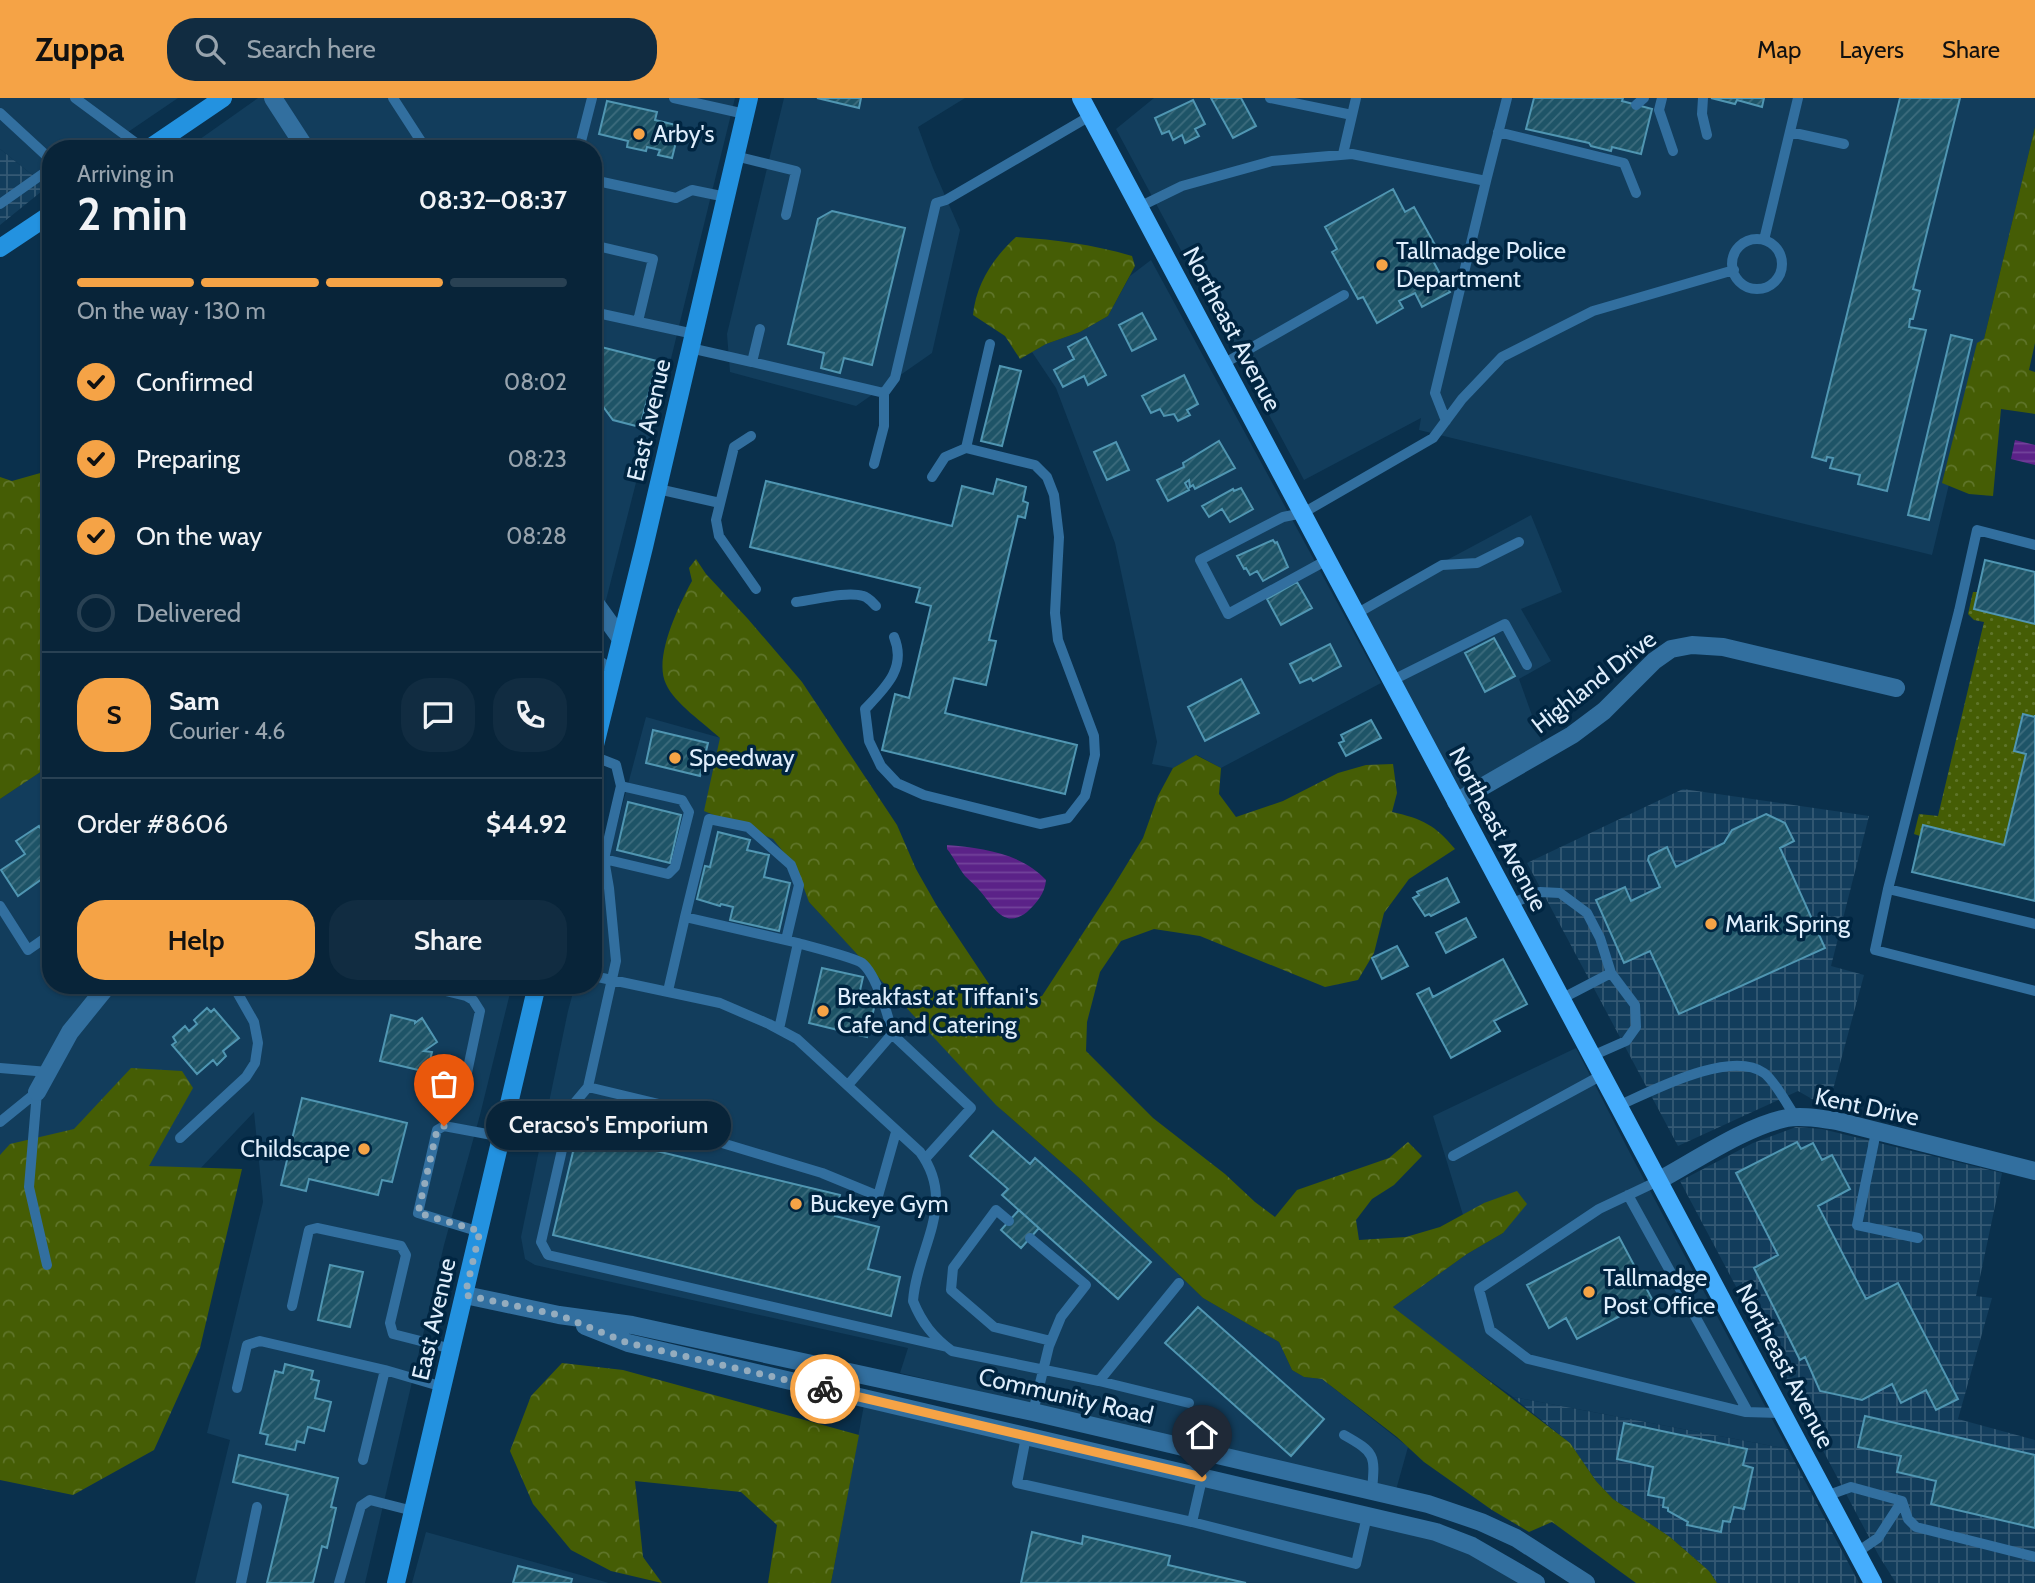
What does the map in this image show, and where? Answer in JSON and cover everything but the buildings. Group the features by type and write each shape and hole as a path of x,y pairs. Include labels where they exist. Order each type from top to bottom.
{"main road":[{"path":"159,140 222,98"},
{"name":"Northeast Avenue","path":"1081,98 1873,1583"},
{"name":"East Avenue","path":"602,719 747,106"},
{"path":"0,248 42,220"},
{"name":"East Avenue","path":"396,1583 535,994"}],"street":[{"path":"273,98 300,140"},
{"path":"602,613 621,639"},
{"name":"Highland Drive","path":"1456,802 1572,736 1604,712 1654,661 1671,649 1692,645 1723,647 1896,688"},
{"path":"37,1091 71,1032 101,994"},
{"name":"Kent Drive","path":"1658,1181 1754,1129 1788,1118 1836,1121 2035,1171"},
{"name":"Community Road","path":"465,1295 559,1315 632,1325 1033,1412 1428,1504 1481,1522 1548,1557 1586,1583"},
{"name":"Community Road","path":"559,1315 628,1343 1436,1532 1472,1546 1536,1583"},
{"path":"1026,1437 1033,1412"},
{"path":"1367,1516 1373,1491"}],"lane":[{"path":"75,98 133,140"},
{"path":"393,98 420,140"},
{"path":"581,140 592,98"},
{"path":"674,98 747,106"},
{"path":"1270,98 1352,115"},
{"path":"1343,154 1356,98"},
{"path":"1446,421 1434,393 1507,98"},
{"path":"1662,98 1659,110 1673,150"},
{"path":"1703,98 1702,114 1707,135"},
{"path":"1764,240 1798,98"},
{"path":"0,113 42,152"},
{"path":"874,464 884,426 884,393 895,378 936,203 946,200 1090,116"},
{"path":"1498,132 1622,163"},
{"path":"1790,132 1844,144"},
{"path":"1625,150 1622,163 1636,193"},
{"path":"1139,206 1182,186 1272,161 1343,154 1486,181"},
{"path":"736,156 796,171 786,215"},
{"path":"0,204 42,174"},
{"path":"602,182 676,198 692,190 726,197"},
{"path":"1754,239 1764,240 1775,247 1782,261 1782,269 1773,284 1766,288 1749,288 1742,283 1734,270 1733,261 1740,247 1754,239"},
{"path":"602,247 653,259 638,321"},
{"path":"1327,560 1228,614 1200,560 1283,517 1303,513 1433,438 1462,398 1502,357 1593,311 1734,270"},
{"path":"1223,364 1344,295"},
{"path":"602,314 638,321 752,362 884,393"},
{"path":"752,362 760,328"},
{"path":"966,448 990,344"},
{"path":"751,436 734,447 716,520 719,536 756,589"},
{"path":"894,637 899,647 898,668 889,684 865,709 869,741 881,766 897,783 924,795 1040,824 1068,818 1085,796 1095,755 1094,736 1058,640 1055,612 1059,537 1054,495 1047,477 1035,465 966,448 945,457 932,477"},
{"path":"658,489 720,503"},
{"path":"2035,545 1977,530 1875,950 2035,991"},
{"path":"1356,614 1441,565 1477,563 1519,542"},
{"path":"796,602 822,600 845,594 865,596 876,606"},
{"path":"1391,681 1505,624 1527,665"},
{"path":"602,663 614,670"},
{"path":"602,759 616,765 621,786 602,845"},
{"path":"602,859 668,874 674,867 689,812 682,800 621,786"},
{"path":"668,991 709,819 748,827 791,865 799,885 786,940"},
{"path":"602,869 609,888 616,961 588,1087 572,1106 541,1242 548,1255 947,1347"},
{"path":"1888,889 2035,924"},
{"path":"1510,904 1540,892 1560,893 1587,913 1600,938 1611,973 1635,1005 1636,1027 1626,1041 1592,1056"},
{"path":"0,906 28,950 42,940"},
{"path":"685,917 798,943 862,963 888,1011 892,1034 971,1108 925,1159"},
{"path":"779,1029 798,943"},
{"path":"1562,999 1611,973"},
{"path":"602,977 720,1003 779,1029 797,1039 920,1152 935,1181 937,1199 913,1301 927,1329 952,1351 1099,1381 1189,1403"},
{"path":"180,1138 246,1077 255,1063 258,1043 254,1022 238,994"},
{"path":"458,994 473,1000 480,1011 464,1087"},
{"path":"848,1085 892,1034"},
{"path":"1618,1105 1688,1076 1733,1066 1751,1066 1766,1074 1796,1118"},
{"path":"0,1068 48,1072"},
{"path":"1454,1156 1602,1075"},
{"path":"588,1087 659,1104 672,1128 822,1173 878,1196 896,1132"},
{"path":"0,1122 37,1091"},
{"path":"37,1091 29,1187 47,1265"},
{"path":"480,1231 418,1213 437,1130 444,1126 503,1137"},
{"path":"1876,1132 1857,1225 1918,1238"},
{"path":"1658,1181 1599,1209 1479,1289 1490,1330 1528,1359 1748,1412 1782,1413"},
{"path":"1628,1195 1748,1412"},
{"path":"1009,1221 996,1210 953,1269 951,1290 994,1327 1051,1341"},
{"path":"292,1306 309,1230 317,1228 401,1246 406,1255 390,1323 393,1334 452,1349"},
{"path":"1030,1238 1086,1285 1061,1317 1051,1341 1033,1412"},
{"path":"1099,1381 1179,1283"},
{"path":"237,1388 247,1345 260,1341 385,1370 443,1387"},
{"path":"363,1460 385,1370"},
{"path":"1344,1435 1368,1448 1375,1463 1373,1491"},
{"path":"1026,1437 1017,1483 1192,1522 1356,1564 1367,1516"},
{"path":"1192,1522 1208,1453"},
{"path":"1826,1496 1851,1487 1902,1501"},
{"path":"339,1583 361,1506 370,1500 413,1511"},
{"path":"1857,1553 1878,1538 1902,1501"},
{"path":"1902,1501 1908,1519 1916,1527 2035,1557"},
{"path":"241,1583 257,1507"}],"shaded area":[{"path":"0,98 178,98 116,140 42,140 42,183 0,149"},
{"path":"258,98 735,98 653,432 641,463 602,616 602,140 199,140"},
{"path":"784,98 965,98 918,127 960,230 932,353 856,406 730,372 727,334"},
{"path":"1154,98 2035,98 2035,127 1932,555 1419,430 1421,418 1304,480 1116,129"},
{"path":"0,149 42,183 42,191 0,225"},
{"path":"1151,260 1381,683 1221,768 1197,755 1173,768 1152,764 1157,742 1115,543 1056,388 1032,352 1080,332 1108,316 1130,276"},
{"path":"2015,440 2035,445 2035,465 2011,459"},
{"path":"1531,515 1562,592 1521,609 1551,661 1519,679 1543,746 1456,795 1359,607"},
{"path":"646,717 721,738 709,796 811,864 809,902 1004,1112 1078,1177 1203,1298 1279,1342 1292,1370 1304,1377 1322,1379 1408,1447 1396,1490 900,1373 908,1348 535,1265 525,1259 521,1237 573,994 602,994 602,881"},
{"path":"42,771 42,994 510,994 444,1245 365,1583 195,1583 230,1440 207,1433 263,1202 254,1112 198,1171 0,1355 0,799"},
{"path":"1683,789 1869,816 1831,966 1864,975 1828,1108 1798,1091 1678,1146 1527,863"},
{"path":"947,845 987,850 1025,864 1046,880 1042,893 1027,912 1019,917 1012,919 1000,914 965,876"},
{"path":"1576,1048 1788,1449 1513,1397 1393,1307 1467,1254 1503,1233 1484,1203 1463,1215 1433,1116"},
{"path":"1796,1127 1822,1129 2002,1173 1976,1296 1992,1298 1958,1419 2035,1440 2035,1583 1896,1583 1879,1556 1680,1181 1753,1143"},
{"path":"1513,1397 1788,1449 1859,1583 1717,1583 1709,1571 1670,1537 1613,1499 1596,1481 1570,1443"},
{"path":"864,1405 1429,1535 1488,1559 1526,1583 831,1583"},
{"path":"426,1532 609,1583 412,1583"}],"green space":[{"path":"2035,127 2035,343 2029,370 2035,372 2035,414 2001,409 1993,496 1969,494 1942,483 1977,343 1984,339"},
{"path":"1016,237 1074,243 1117,252 1132,256 1135,266 1108,316 1020,359 1005,336 973,315 987,272"},
{"path":"42,473 42,771 0,799 0,477 12,481"},
{"path":"696,559 706,574 802,682 897,825 916,869 937,906 1001,1002 1042,996 1143,838 1158,796 1173,768 1196,755 1221,768 1219,794 1236,817 1283,801 1338,773 1366,765 1393,764 1397,793 1392,812 1428,824 1455,849 1409,879 1384,913 1374,953 1358,980 1325,987 1200,936 1154,929 1121,941 1100,972 1087,1022 1086,1051 1153,1118 1275,1217 1297,1190 1389,1158 1408,1142 1422,1156 1394,1185 1372,1199 1356,1220 1359,1240 1406,1237 1440,1227 1484,1203 1517,1191 1527,1204 1503,1233 1467,1254 1393,1307 1570,1443 1596,1481 1613,1499 1670,1537 1709,1571 1717,1583 1636,1583 1552,1522 1529,1532 1492,1510 1424,1462 1397,1437 1322,1379 1304,1377 1292,1370 1279,1342 1203,1298 1078,1177 996,1105 809,902 797,869 773,839 704,811 720,738 676,698 666,684 663,673 669,632 692,581 689,568"},
{"path":"1973,592 1978,592 1974,609 2035,624 2035,717 2022,714 2014,750 2026,754 2004,845 1923,825 1920,836 1914,834 1919,814 1938,816 1984,622 1974,620 1968,614"},
{"path":"131,1068 182,1071 193,1088 149,1166 242,1169 200,1348 154,1450 73,1495 0,1480 0,1155 10,1144 74,1129"},
{"path":"562,1363 623,1370 859,1435 831,1583 768,1583 777,1525 741,1492 635,1481 643,1557 662,1583 611,1571 571,1550 533,1504 510,1451 531,1396"}],"way so far":[{"path":"444,1126 437,1130 418,1213 480,1231 465,1295 559,1315 628,1343 825,1389"}],"place":[{"name":"Arby's","path":"639,134"},
{"name":"Tallmadge Police Department","path":"1382,265"},
{"name":"Speedway","path":"675,758"},
{"name":"Marik Spring","path":"1711,924"},
{"name":"Breakfast at Tiffani's Cafe and Catering","path":"823,1011"},
{"name":"Ceracso's Emporium","path":"444,1126"},
{"name":"Childscape","path":"364,1149"},
{"name":"Buckeye Gym","path":"796,1204"},
{"name":"Tallmadge Post Office","path":"1589,1292"}],"route":[{"path":"825,1389 1202,1477"}]}
